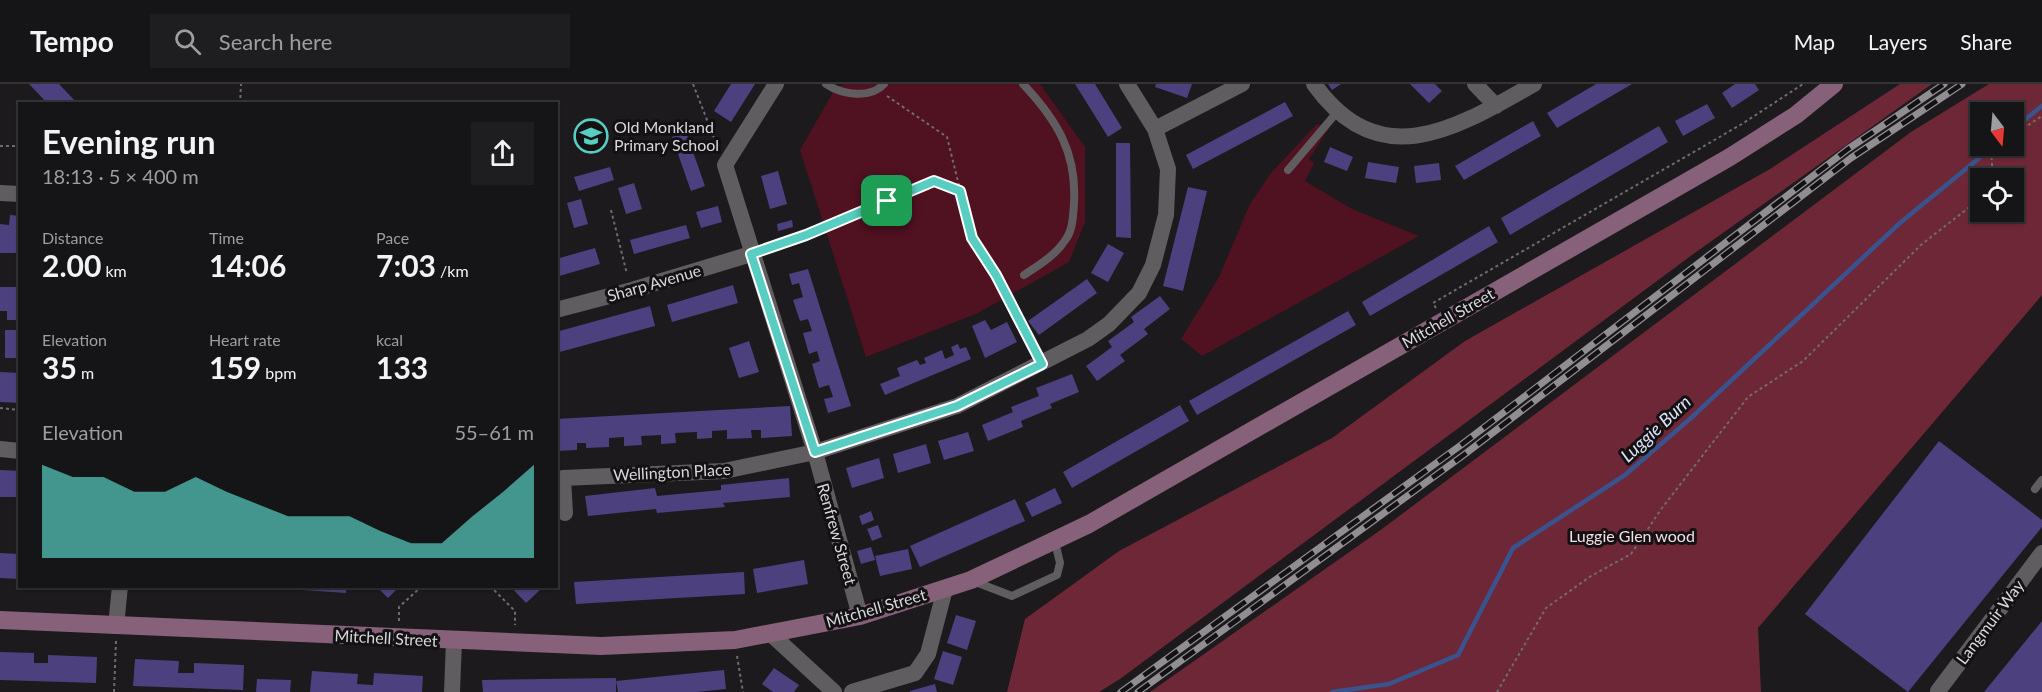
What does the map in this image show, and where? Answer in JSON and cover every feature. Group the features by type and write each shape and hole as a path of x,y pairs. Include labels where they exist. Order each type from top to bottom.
{"street":[{"path":"725,165 776,84"},
{"path":"815,452 957,406 1088,339 1109,324 1139,294 1153,265 1166,215 1168,169 1155,129 1127,84"},
{"path":"1155,129 1242,84"},
{"path":"1314,84 1326,101 1363,128 1407,138 1431,135 1496,106 1534,84"},
{"path":"1475,84 1496,106"},
{"name":"Mitchell Street","path":"0,620 602,646 735,640 860,616 971,580 1055,542 1246,436 1730,157 1796,115 1834,84"},
{"name":"Renfrew Street","path":"725,165 751,254 815,452 860,616"},
{"path":"0,193 18,194"},
{"name":"Sharp Avenue","path":"558,309 751,254"},
{"path":"0,449 18,451"},
{"name":"Wellington Place","path":"565,513 563,478 724,471 815,452"},
{"name":"Langmuir Way","path":"1938,691 2042,553"},
{"path":"117,626 120,588"},
{"name":"Mitchell Street","path":"852,692 915,673 928,654 945,589"},
{"path":"771,634 834,692"},
{"path":"452,692 454,641"}],"lane":[{"path":"826,84 846,93 881,87"},
{"path":"1023,84 1043,105 1063,138 1072,161 1075,185 1072,222 1067,239 1053,255 1024,275"},
{"path":"1288,170 1338,111"},
{"path":"2035,489 2042,480"},
{"path":"971,580 1012,596 1057,575 1060,563 1055,542"}],"path":[{"path":"240,102 241,84"},
{"path":"693,84 725,165"},
{"path":"1444,321 1433,303 1742,124 1803,84"},
{"path":"881,87 947,137 972,238 996,275 1042,364"},
{"path":"2024,128 2042,116"},
{"path":"0,146 18,146"},
{"path":"751,254 806,235 934,181 960,191"},
{"path":"1497,692 1546,608 1591,576 1631,554 1662,508 1748,397 1803,361 1922,244 1970,207"},
{"path":"611,210 632,290"},
{"path":"0,408 18,410"},
{"path":"399,638 399,607 420,588"},
{"path":"492,588 515,611 514,643"},
{"path":"114,692 117,626"},
{"path":"735,640 743,692"}],"shaded area":[{"path":"844,84 1040,84 1085,147 1085,222 1069,262 978,313 866,357 800,150 836,87"},
{"path":"1317,124 1330,127 1309,159 1314,163 1305,181 1352,209 1419,236 1202,356 1181,339 1219,277 1250,204 1271,173"}],"green space":[{"path":"1900,84 1932,84 1692,255 1120,679 1099,692 1007,692 1025,619 1119,551 1332,438 1465,341 1770,169"},
{"name":"Luggie Glen wood","path":"1989,84 2042,84 2042,295 1758,628 1761,692 1150,692 1382,529 1911,132"}],"building":[{"path":"29,84 59,84 76,102 46,102"},
{"path":"731,84 755,84 731,122 714,111"},
{"path":"1075,84 1095,84 1122,128 1108,137"},
{"path":"1156,84 1192,84 1187,98 1155,87"},
{"path":"1328,84 1341,84 1332,90"},
{"path":"1410,84 1435,84 1442,91 1429,103"},
{"path":"1596,84 1632,84 1557,128 1547,113"},
{"path":"1735,84 1755,84 1759,90 1732,108 1722,93"},
{"path":"1285,102 1293,116 1193,169 1186,155"},
{"path":"1707,104 1715,118 1683,136 1675,121"},
{"path":"1533,121 1541,136 1464,180 1455,166"},
{"path":"1659,126 1668,142 1510,235 1501,218"},
{"path":"686,132 705,186 691,191 672,137"},
{"path":"1116,143 1130,143 1131,238 1116,237"},
{"path":"1330,147 1353,157 1347,171 1324,162"},
{"path":"1368,162 1399,167 1396,183 1365,178"},
{"path":"1439,163 1441,180 1416,183 1414,166"},
{"path":"610,167 614,180 579,191 574,177"},
{"path":"778,171 787,204 770,209 761,176"},
{"path":"634,183 642,209 626,214 618,188"},
{"path":"1188,187 1207,191 1183,291 1163,286"},
{"path":"581,199 588,224 574,228 567,203"},
{"path":"718,206 722,222 701,228 696,212"},
{"path":"10,215 18,216 18,253 0,253 0,224 9,225"},
{"path":"792,220 793,227 778,231 777,224"},
{"path":"686,225 690,238 634,254 630,240"},
{"path":"1489,226 1498,242 1370,316 1362,302"},
{"path":"1108,244 1124,253 1108,282 1091,273"},
{"path":"595,248 600,264 558,276 558,258"},
{"path":"808,269 851,406 828,413 824,399 833,397 829,385 819,388 812,364 820,361 817,351 809,354 803,333 812,331 808,319 800,321 793,300 803,297 799,283 792,285 789,274"},
{"path":"1087,279 1097,293 1039,335 1028,321"},
{"path":"733,285 738,303 672,322 667,305"},
{"path":"0,287 17,287 18,320 7,320 7,311 0,311"},
{"path":"1160,296 1170,309 1144,329 1148,334 1120,355 1125,361 1097,381 1086,366 1112,347 1108,341 1134,322 1131,317"},
{"path":"650,306 655,326 558,352 558,331"},
{"path":"1348,311 1356,325 1197,415 1189,401"},
{"path":"985,320 991,330 1007,322 1017,342 985,358 972,326"},
{"path":"5,330 18,330 18,370 17,358 5,358"},
{"path":"749,341 759,372 739,378 729,348"},
{"path":"958,344 960,349 966,347 971,359 885,395 880,384 900,376 897,368 917,360 920,365 926,363 924,358 942,350 945,359 954,355 951,347"},
{"path":"0,372 18,373 18,403 0,402"},
{"path":"1072,374 1079,392 1050,404 1052,408 1021,421 1023,427 988,441 982,425 1013,412 1011,407 1039,396 1036,388"},
{"path":"1180,405 1189,421 1072,488 1063,472"},
{"path":"790,406 792,436 761,438 761,430 751,430 752,438 727,439 727,430 712,431 712,438 697,439 697,432 675,433 676,443 661,444 661,435 641,436 642,445 624,446 624,437 609,438 609,447 586,448 586,443 577,443 577,450 558,451 558,419"},
{"path":"968,432 974,451 944,460 938,441"},
{"path":"1939,441 2042,520 2042,527 1908,692 1805,614"},
{"path":"926,444 931,463 898,473 893,454"},
{"path":"879,458 884,478 852,488 846,468"},
{"path":"0,470 18,471 18,497 0,497"},
{"path":"789,478 790,497 723,503 725,507 657,513 656,509 588,516 585,496 655,488 657,496 721,490 721,485"},
{"path":"1055,488 1062,503 1032,517 1025,503"},
{"path":"1015,499 1025,521 920,567 910,546"},
{"path":"871,511 874,520 862,525 859,516"},
{"path":"878,525 882,537 872,541 867,529"},
{"path":"871,547 875,560 861,564 857,551"},
{"path":"908,549 912,569 880,576 875,556"},
{"path":"0,553 18,554 18,579 0,578"},
{"path":"804,560 808,584 757,593 753,569"},
{"path":"744,572 745,594 576,604 574,582"},
{"path":"275,588 346,588 346,593"},
{"path":"378,588 398,588 388,598"},
{"path":"512,588 538,588 540,590 526,603"},
{"path":"956,615 976,621 967,650 947,643"},
{"path":"2042,621 2042,692 1984,692"},
{"path":"943,651 962,657 953,685 934,679"},
{"path":"0,652 34,653 34,663 48,663 48,655 97,657 96,683 0,680"},
{"path":"135,659 179,661 178,673 194,673 194,663 244,665 243,690 133,686"},
{"path":"774,668 799,685 794,692 773,692 762,684"},
{"path":"724,670 726,689 697,692 618,692 616,681"},
{"path":"312,671 358,674 357,684 373,685 374,673 423,676 422,692 310,692"},
{"path":"616,678 616,692 483,692 482,680"},
{"path":"257,679 291,680 290,692 256,692"},
{"path":"935,684 937,692 910,692 910,691"}],"waterway":[{"name":"Luggie Burn","path":"2024,120 2042,106"},
{"name":"Luggie Burn","path":"1332,692 1389,684 1458,655 1513,548 1625,475 1691,418 1901,222 1982,156"}],"railway":[{"path":"1121,692 1461,445 1848,149 1944,84"},
{"path":"1138,692 1465,454 1851,158 1962,84"}],"place":[{"name":"Old Monkland Primary School","path":"591,136"}],"route":[{"path":"934,181 960,191 972,238 996,275 1042,364 957,406 815,452 751,254 806,235 887,201 934,181"}]}
